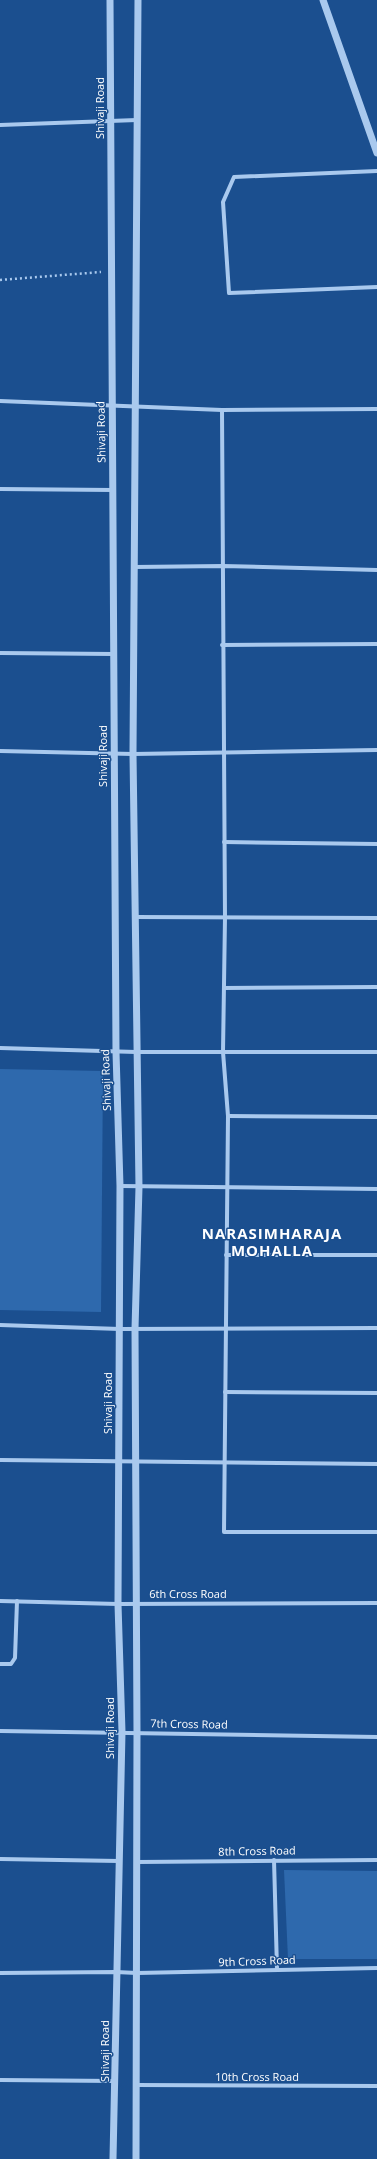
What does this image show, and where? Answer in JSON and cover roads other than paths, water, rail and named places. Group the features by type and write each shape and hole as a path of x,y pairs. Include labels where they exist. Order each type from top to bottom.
{"street":[{"name":"Shivaji Road","path":"110,0 112,272 111,404 113,490 116,1052 120,1186 118,1604 122,1732 116,1972 116,2081 113,2159"},
{"path":"136,2159 138,1732 135,1329 139,1187 133,754 138,0"},
{"path":"323,0 376,147"},
{"path":"0,126 138,120"},
{"path":"377,171 234,177 223,202 229,293 377,287"},
{"path":"0,401 136,405 222,410 377,409"},
{"path":"222,410 222,645 225,917 223,1052 228,1116 225,1328 226,1463 224,1532 377,1532"},
{"path":"0,489 113,490"},
{"path":"134,567 223,566 377,570"},
{"path":"222,645 377,644"},
{"path":"0,653 114,654"},
{"path":"0,751 114,754 223,754 377,750"},
{"path":"224,842 377,844"},
{"path":"135,917 377,918"},
{"path":"224,988 377,988"},
{"path":"0,1048 116,1052 377,1052"},
{"path":"228,1116 377,1117"},
{"path":"120,1186 377,1189"},
{"path":"226,1255 377,1255"},
{"path":"0,1325 120,1329 377,1328"},
{"path":"225,1392 377,1393"},
{"path":"0,1460 377,1464"},
{"name":"6th Cross Road","path":"0,1600 118,1604 377,1603"},
{"path":"0,1664 11,1664 15,1658 17,1601"},
{"name":"7th Cross Road","path":"0,1731 377,1737"},
{"path":"0,1859 119,1861"},
{"path":"274,1860 278,1969"},
{"name":"8th Cross Road","path":"137,1862 377,1860"},
{"name":"9th Cross Road","path":"116,1972 137,1974 278,1969 377,1968"},
{"path":"0,1973 116,1972"},
{"path":"0,2080 116,2081"},
{"name":"10th Cross Road","path":"136,2085 377,2086"}],"district":[{"name":"NARASIMHARAJA MOHALLA","path":"272,1242"}]}
